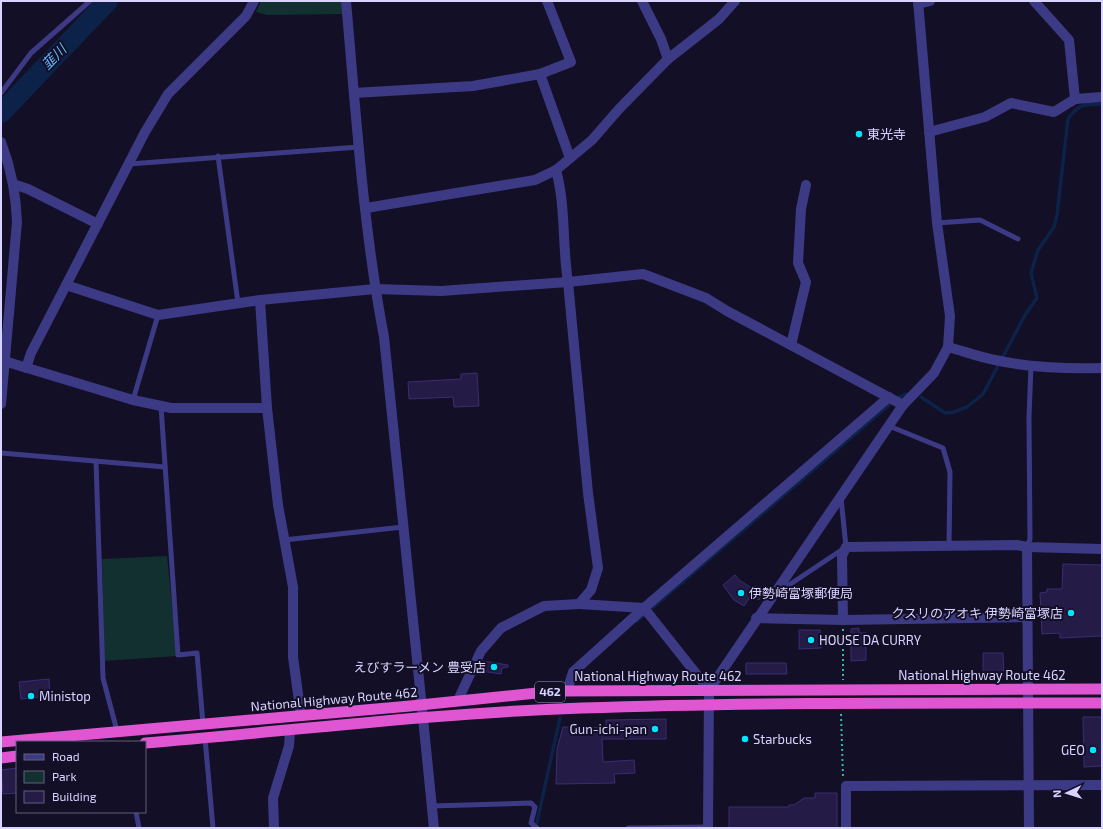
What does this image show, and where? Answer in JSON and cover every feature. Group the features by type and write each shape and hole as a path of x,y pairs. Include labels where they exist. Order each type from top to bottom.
{"highway":[{"name":"National Highway Route 462","path":"1,742 567,691 1102,689"},
{"name":"National Highway Route 462","path":"146,743 423,718 580,708 709,705 1102,703"},
{"path":"1,758 16,756"}],"street":[{"path":"26,368 30,353 129,164 168,94 246,16 254,1"},
{"path":"346,1 359,147 375,289 384,337 434,828"},
{"path":"354,93 474,86 540,74 571,62 547,1"},
{"path":"642,1 661,39 668,59"},
{"path":"366,208 535,180 556,170 592,140 619,109 668,59 718,19 735,1"},
{"path":"708,827 709,690 756,618 903,405 934,373 948,347 950,316 938,222 918,3 930,1"},
{"path":"1034,1 1069,40 1075,98"},
{"path":"540,74 570,158"},
{"path":"929,132 985,117 1011,103 1054,112 1075,98 1102,97"},
{"path":"1,142 10,170 16,202 16,250 3,361 1,404"},
{"path":"556,170 561,191 564,256 568,282 588,493 598,568 591,590 579,604"},
{"path":"13,184 28,189 98,224"},
{"path":"791,345 806,282 798,263 801,209 806,185"},
{"path":"66,285 158,315 238,302 375,289 441,291 568,282 643,274 706,298 727,311 903,405"},
{"path":"260,300 267,408 284,540 293,587 293,657 301,716"},
{"path":"948,347 994,360 1032,366 1063,369 1102,368"},
{"path":"3,361 133,400 170,408 267,408"},
{"path":"567,691 573,672 646,611 890,397"},
{"path":"843,620 842,556 846,546 949,547 1017,545 1027,547 1102,549"},
{"path":"1027,547 1029,828"},
{"path":"458,700 481,650 501,628 544,606 579,604 646,611 709,690"},
{"path":"756,618 843,620 1027,617"},
{"path":"274,828 273,798 289,746 290,730"},
{"path":"846,828 846,786 1102,785"}],"lane":[{"path":"1,93 31,53 90,1"},
{"path":"129,164 218,156 359,147"},
{"path":"218,156 238,302"},
{"path":"938,222 980,220 1018,239"},
{"path":"133,400 158,315"},
{"path":"1027,547 1030,539 1029,417 1032,366"},
{"path":"161,406 178,655 197,653 203,724"},
{"path":"889,426 943,448 950,472 949,547"},
{"path":"1,453 165,467"},
{"path":"96,461 103,678 117,731"},
{"path":"776,590 786,587 846,546 841,495"},
{"path":"284,540 403,527"},
{"path":"205,738 213,828"},
{"path":"432,806 531,803 535,807 531,823 536,828"},
{"path":"136,813 139,828"},
{"path":"628,828 708,827"}],"path":[{"path":"843,620 843,682"},
{"path":"841,714 843,780 846,786"}],"green space":[{"path":"261,1 342,1 343,14 267,15 256,12"},
{"path":"167,556 177,656 104,661 102,559"}],"building":[{"path":"477,373 479,406 454,407 453,397 409,399 408,382 461,379 461,374"},
{"name":"クスリのアオキ 伊勢崎富塚店","path":"1063,564 1102,565 1102,636 1060,638 1060,633 1042,634 1040,593 1047,592 1047,589 1062,589"},
{"path":"735,575 739,580 755,590 757,587 764,590 759,600 751,595 744,606 734,600 723,585"},
{"path":"859,628 859,633 866,633 866,660 851,661 851,629"},
{"path":"799,630 820,630 821,648 799,649"},
{"path":"983,653 1003,653 1004,676 983,677"},
{"path":"483,661 508,665 508,667 502,668 501,674 481,671"},
{"path":"746,663 786,663 787,674 746,674"},
{"path":"49,679 50,696 21,699 19,682"},
{"name":"GEO","path":"1083,717 1102,717 1102,766 1084,767"},
{"path":"666,719 666,739 602,739 603,762 634,760 635,773 614,774 615,783 556,784 557,749 563,727 606,728 606,720"},
{"path":"16,768 16,793 3,794 1,770"},
{"path":"815,793 837,793 837,828 729,828 729,807 789,807 789,805 794,805 804,798 815,798"}],"waterway":[{"name":"韮川","path":"1,113 108,1"},
{"path":"921,397 945,413 954,412 967,407 983,394 1025,315 1037,298 1031,273 1038,250 1054,227 1057,215 1068,119 1079,107 1102,104"},
{"path":"897,398 906,394"},
{"path":"637,621 889,405"},
{"path":"533,828 537,822 560,718"}],"place":[{"name":"東光寺","path":"859,134"},
{"name":"伊勢崎富塚郵便局","path":"741,593"},
{"name":"クスリのアオキ 伊勢崎富塚店","path":"1071,613"},
{"name":"HOUSE DA CURRY","path":"811,640"},
{"name":"えびすラーメン 豊受店","path":"494,667"},
{"name":"Ministop","path":"31,696"},
{"name":"Gun-ichi-pan","path":"655,729"},
{"name":"Starbucks","path":"745,739"},
{"name":"GEO","path":"1093,750"}]}
